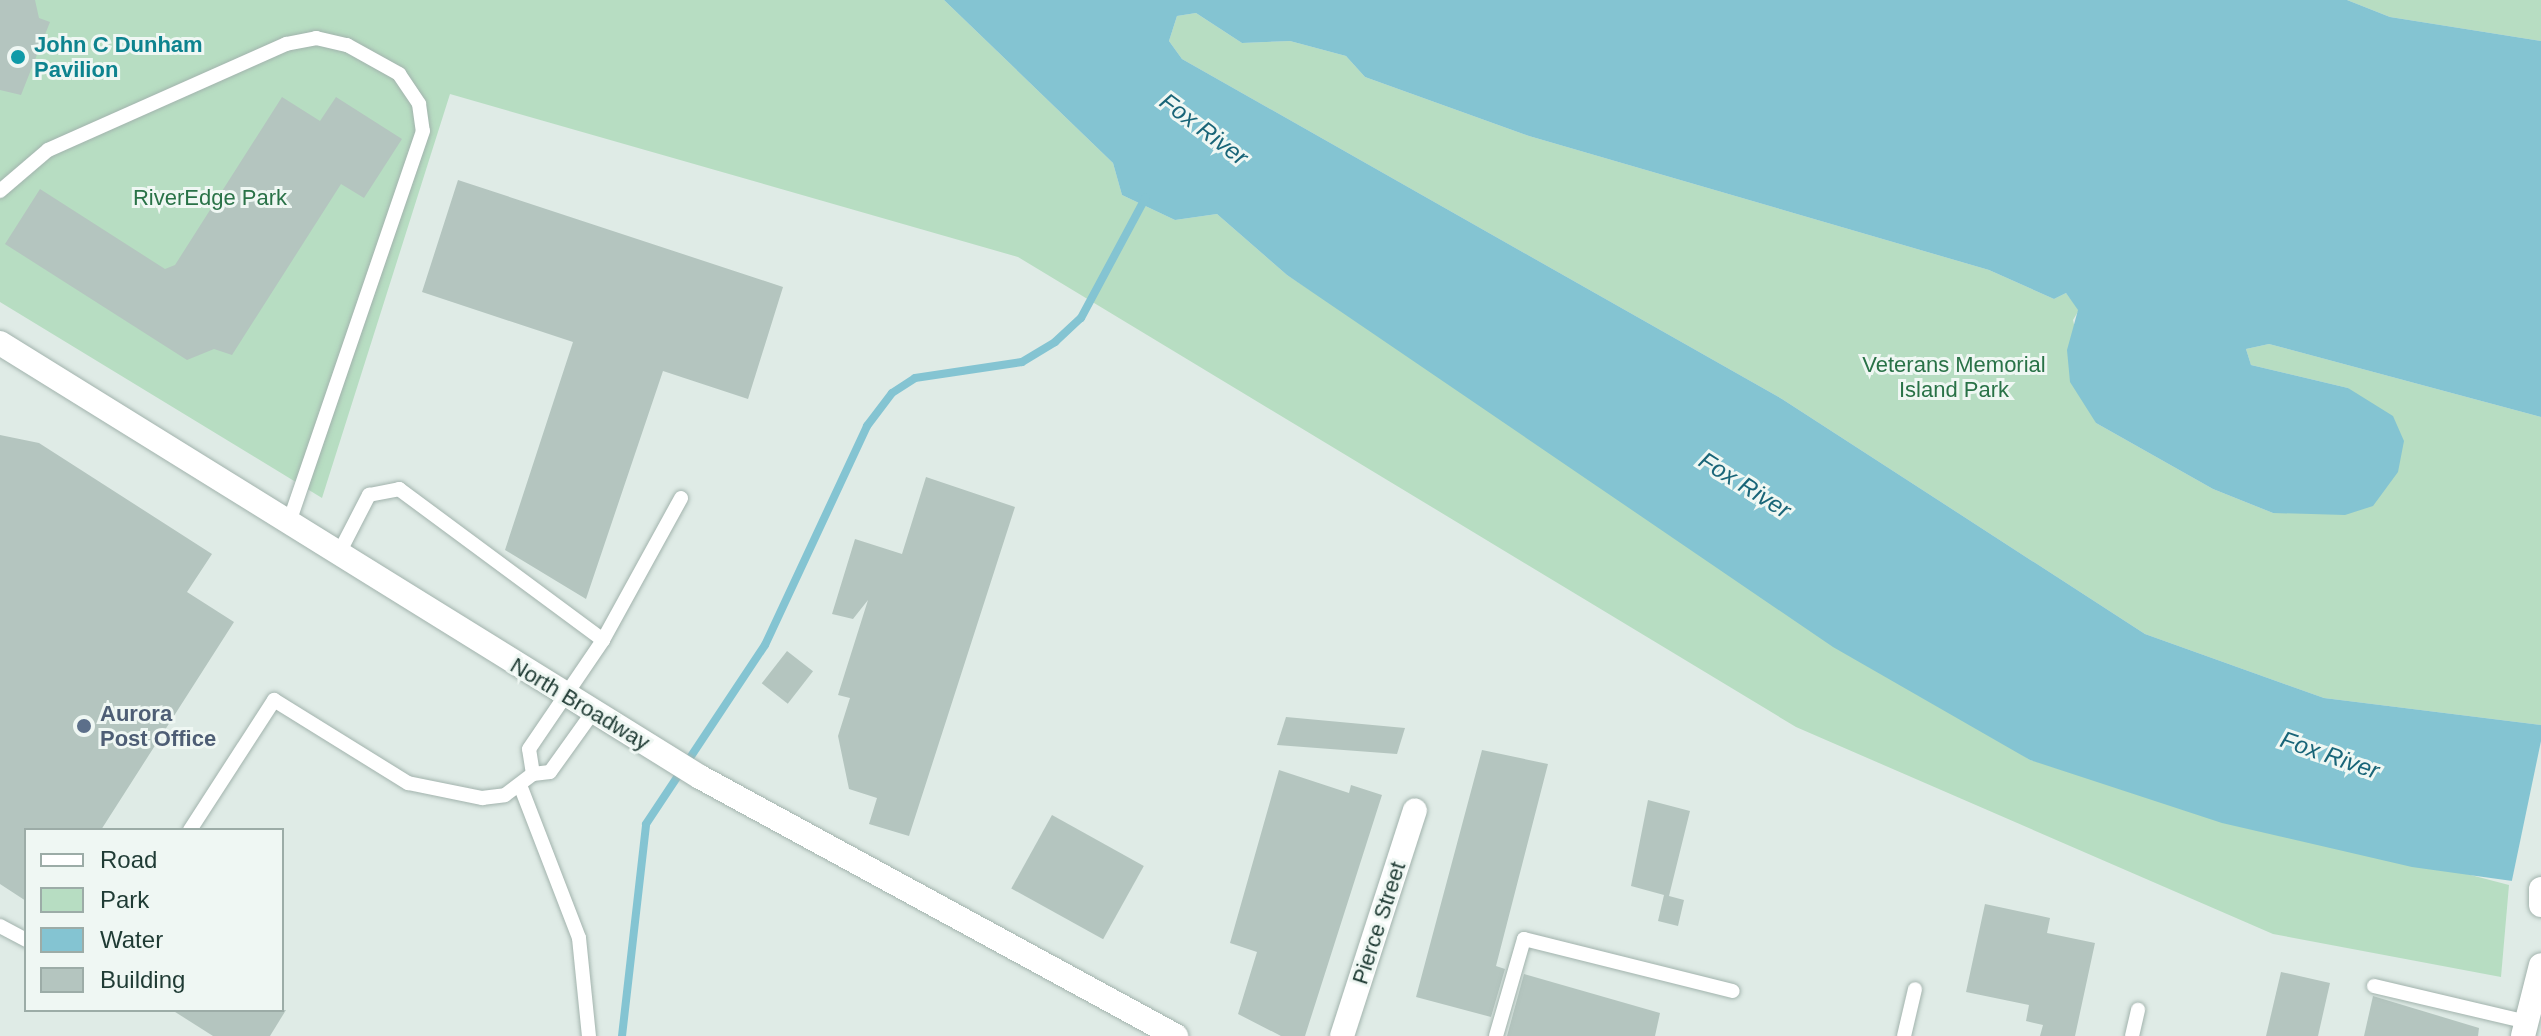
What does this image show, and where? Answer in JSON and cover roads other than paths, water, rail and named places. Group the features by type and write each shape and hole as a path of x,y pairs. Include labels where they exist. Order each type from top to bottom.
{"main road":[{"name":"North Broadway","path":"0,343 700,777 1176,1036"},
{"name":"Pierce Street","path":"1342,1036 1415,810"},
{"path":"2541,889 2541,905"},
{"path":"2525,1029 2541,965"}],"lane":[{"path":"0,191 48,150 286,44 316,38 347,45 399,74 419,104 423,131 289,523"},
{"path":"338,555 369,495 399,489 603,640"},
{"path":"533,774 529,749 603,640 681,498"},
{"path":"191,828 274,700 408,783 482,798 520,785 533,774 550,772 593,712"},
{"path":"520,785 579,938 589,1036"},
{"path":"0,926 24,939"},
{"path":"1496,1036 1524,939 1733,991"},
{"path":"2374,986 2525,1029"},
{"path":"1904,1036 1915,989"},
{"path":"2132,1036 2138,1010"}],"water":[{"name":"Fox River","path":"944,0 2347,0 2390,17 2541,41 2541,417 2269,344 2246,349 2251,365 2348,388 2393,416 2404,441 2398,472 2373,506 2345,515 2273,513 2213,489 2096,423 2070,382 2067,350 2078,310 2066,293 2054,299 1989,270 1529,136 1365,77 1346,56 1290,41 1242,43 1196,13 1177,16 1169,41 1182,59 1782,399 2145,634 2324,698 2541,725 2541,885 2412,867 2222,823 2030,760 1833,647 1287,275 1217,214 1175,220 1122,195 1113,163"}],"waterway":[{"path":"622,1036 646,824 765,645 867,426 892,393 915,378 1022,362 1055,342 1081,318 1146,197"}],"place":[{"name":"John C Dunham Pavilion","path":"18,57"},
{"name":"Aurora Post Office","path":"84,726"}],"park label":[{"name":"RiverEdge Park","path":"210,198"},
{"name":"Veterans Memorial Island Park","path":"1954,376"}]}
